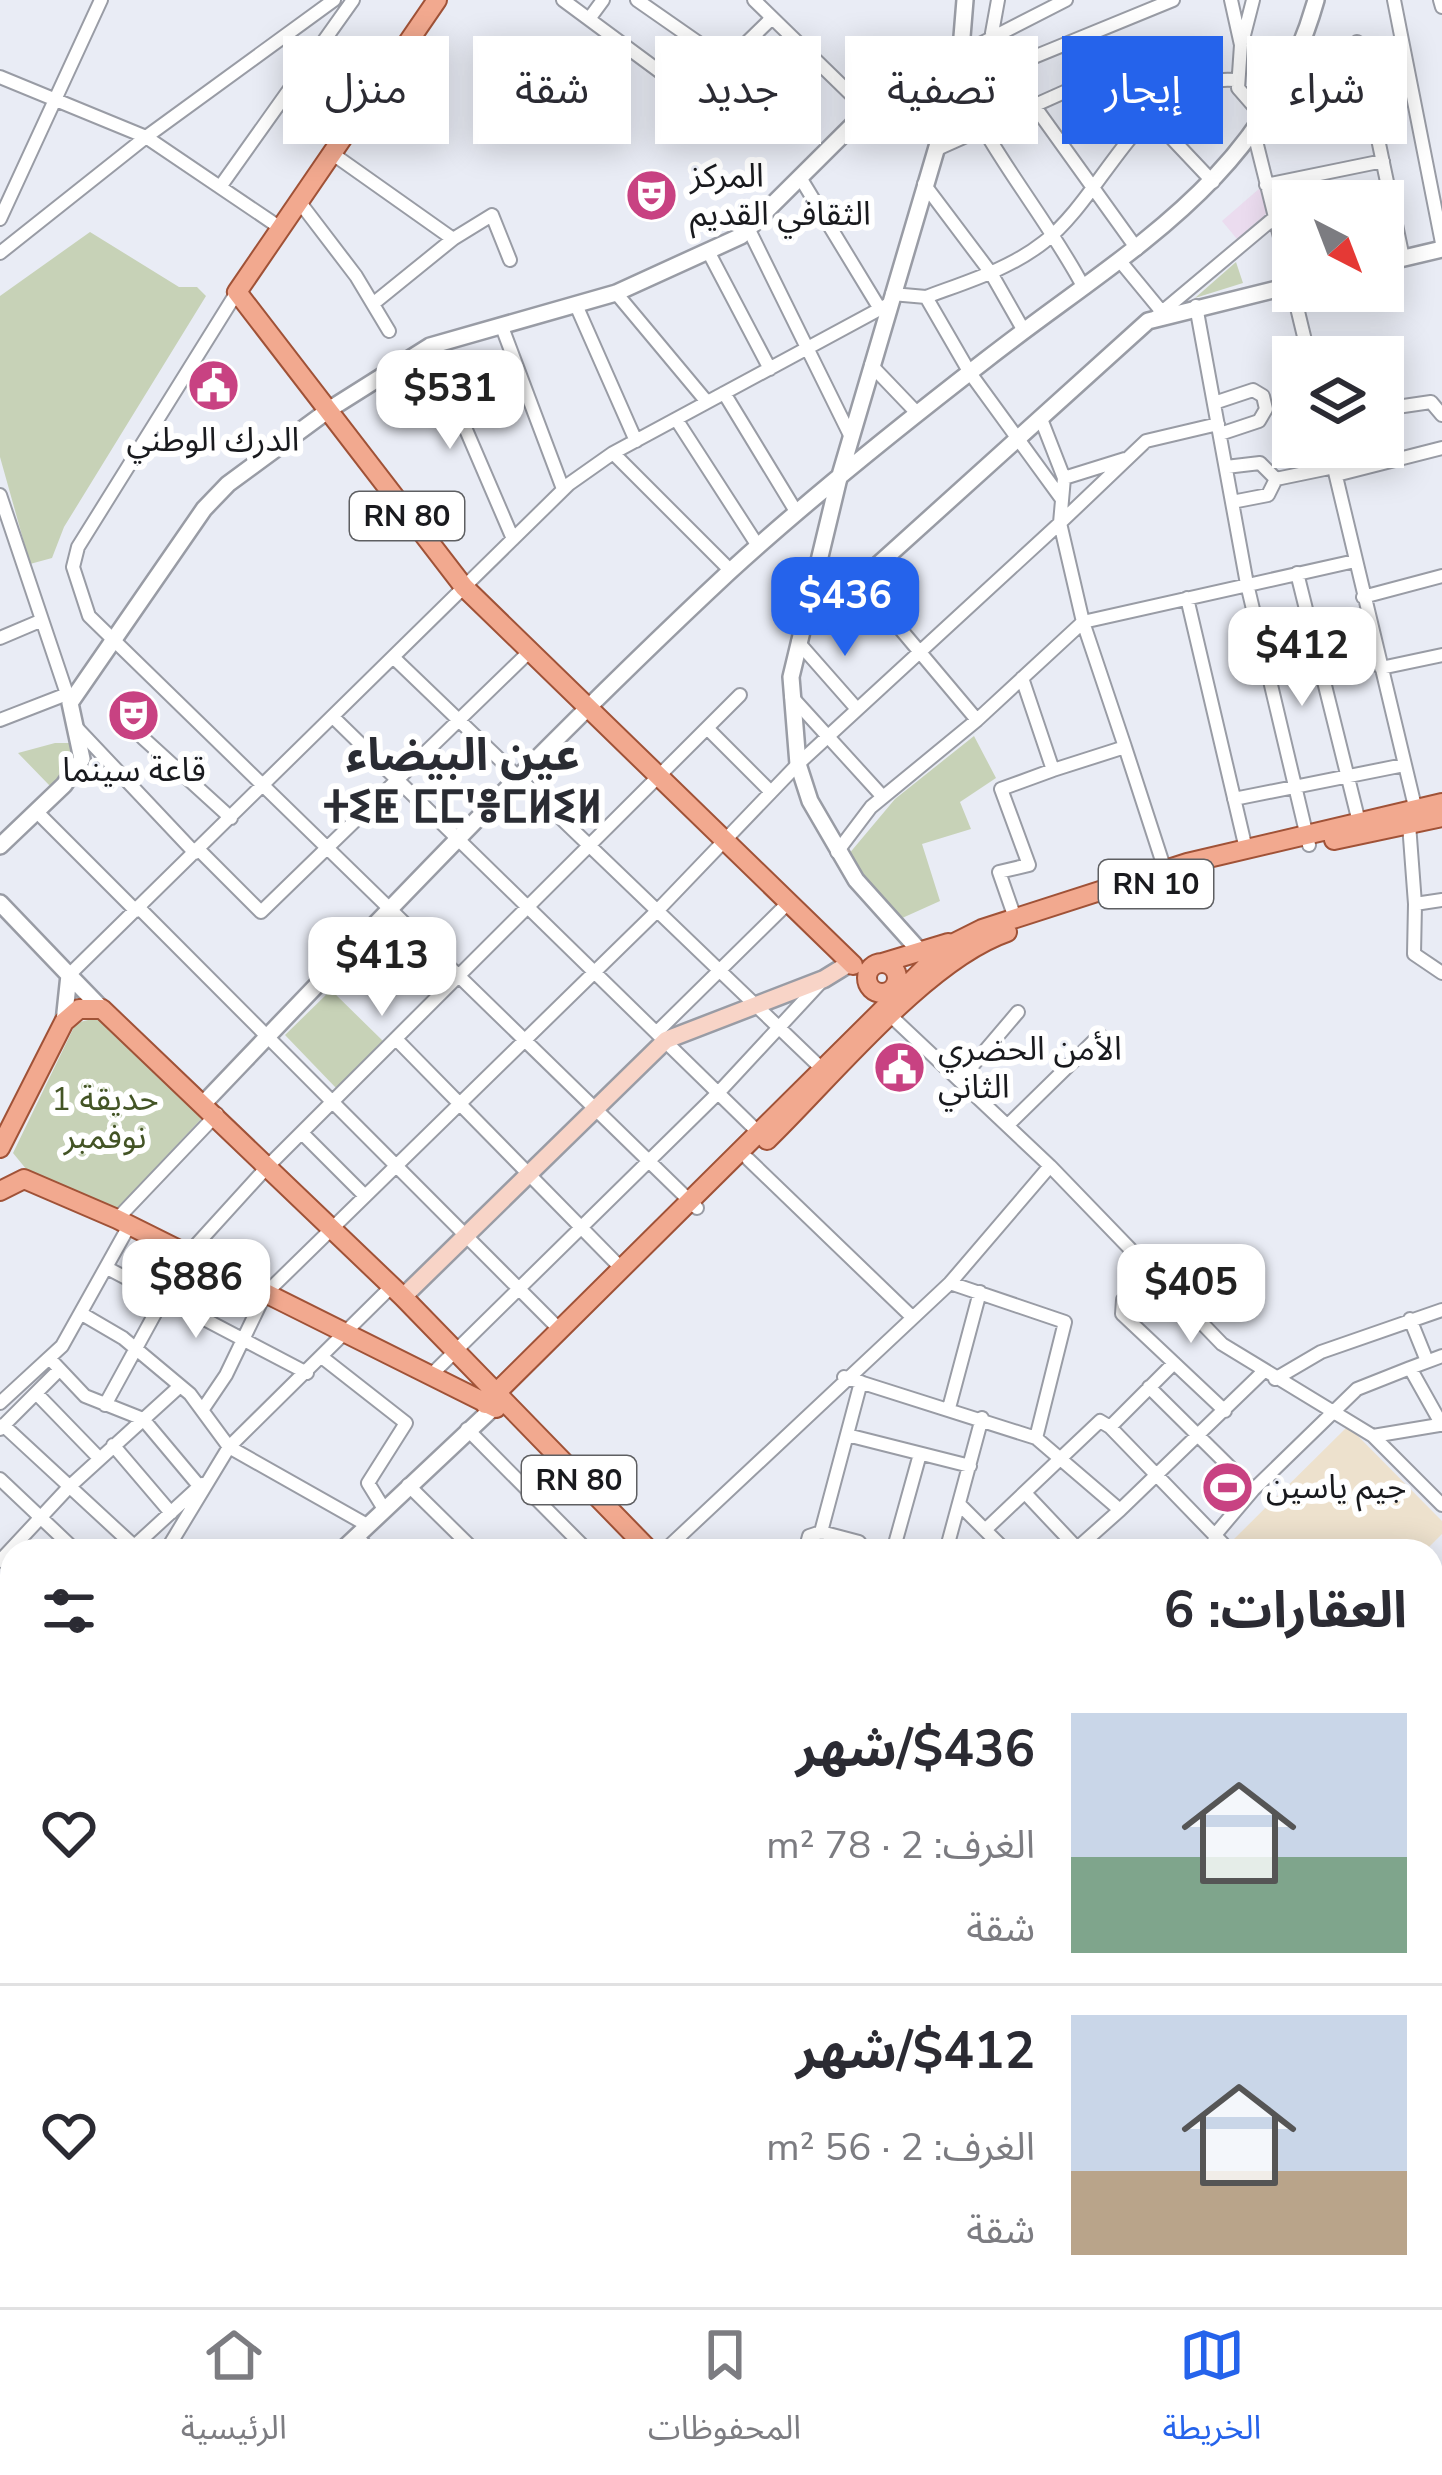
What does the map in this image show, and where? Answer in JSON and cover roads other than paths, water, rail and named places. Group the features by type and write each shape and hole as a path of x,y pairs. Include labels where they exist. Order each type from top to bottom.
{"main road":[{"path":"237,292 434,1"},
{"name":"RN 80","path":"237,292 464,587 881,989"},
{"name":"RN 10","path":"495,1404 559,1329 621,1268 748,1159 881,989 953,943 1165,870 1246,849 1414,818 1442,802"},
{"name":"RN 10","path":"495,1404 820,1068 881,989 993,937 1169,880 1359,822 1442,817"},
{"path":"397,1292 464,1236 662,1036 824,979 881,989 918,950 953,943"},
{"path":"80,1009 102,1009 397,1292 453,1349 495,1404 429,1377 123,1222 23,1179 0,1148 64,1022 80,1009"},
{"path":"0,1191 23,1179"},
{"name":"RN 80","path":"495,1404 638,1539"}],"street":[{"path":"0,219 101,0"},
{"path":"0,253 146,137 334,0"},
{"path":"220,187 353,0"},
{"path":"563,0 655,68"},
{"path":"589,19 603,0"},
{"path":"637,0 689,36"},
{"path":"754,0 845,89"},
{"path":"965,0 966,36"},
{"path":"992,33 998,0"},
{"path":"989,36 1066,0"},
{"path":"1038,55 1174,0"},
{"path":"1231,0 1241,45"},
{"path":"1247,100 1236,80 1253,0"},
{"path":"1305,36 1316,0"},
{"path":"1394,0 1442,246 1404,258"},
{"path":"753,36 772,18"},
{"path":"0,77 146,137 279,227"},
{"path":"1223,80 1236,80"},
{"path":"1387,180 1371,95 1409,80"},
{"path":"1038,106 1137,249"},
{"path":"0,720 68,699 215,495 330,409 430,346 616,293 709,254 749,230 845,134"},
{"path":"121,1539 2,1427 36,1393 55,1365 107,1268 123,1222 268,1035 590,708 758,546 917,413 1137,249 1213,182 1247,141"},
{"path":"918,950 837,852 798,764 790,695 799,634 838,482 936,144"},
{"path":"934,150 947,144"},
{"path":"991,144 1055,233 1084,288"},
{"path":"64,1022 69,975 563,489 613,453 887,302 926,297 992,273 1055,233 1129,144"},
{"path":"1177,144 1213,182"},
{"path":"1257,144 1272,209"},
{"path":"330,152 453,239"},
{"path":"1267,185 1383,161"},
{"path":"801,179 887,302"},
{"path":"924,184 992,273 1024,332"},
{"path":"298,200 374,303 388,332"},
{"path":"374,303 492,214 510,260"},
{"path":"799,634 1272,220"},
{"path":"749,230 851,437"},
{"path":"709,254 770,369"},
{"path":"1120,261 1160,314"},
{"path":"237,292 78,547 78,592 111,643 693,1204"},
{"path":"1160,314 1272,292"},
{"path":"616,293 707,402"},
{"path":"926,297 970,373 1061,498"},
{"path":"577,304 636,441"},
{"path":"1196,306 1247,584 1308,840"},
{"path":"502,327 563,489"},
{"path":"430,346 513,539"},
{"path":"872,365 917,413"},
{"path":"202,1409 265,1294 726,843 856,709 1146,441 1259,421 1266,409 1263,396 1252,390 1214,403"},
{"path":"724,393 797,513"},
{"path":"1404,404 1431,402 1442,415"},
{"path":"676,419 758,546"},
{"path":"1041,419 1064,478 1060,523 1083,622 1165,870"},
{"path":"1226,467 1259,463 1276,478 1335,471 1442,448"},
{"path":"613,453 731,571"},
{"path":"1064,478 1125,459"},
{"path":"1334,468 1414,818 1414,954 1442,973"},
{"path":"1232,502 1268,495 1276,478"},
{"path":"0,495 68,699 82,759 0,847"},
{"path":"0,550 14,544"},
{"path":"837,852 849,829 883,797 1083,622 1355,560"},
{"path":"1297,573 1359,822"},
{"path":"1364,597 1442,576"},
{"path":"860,581 917,656 976,720"},
{"path":"1187,598 1246,849"},
{"path":"0,638 40,622"},
{"path":"799,634 856,709"},
{"path":"76,728 260,912 530,651"},
{"path":"1381,668 1442,655"},
{"path":"394,658 820,1068"},
{"path":"1022,678 1053,770"},
{"path":"105,1405 187,1256 268,1166 740,694"},
{"path":"790,695 883,797"},
{"path":"334,718 758,1132"},
{"path":"707,728 771,792"},
{"path":"143,738 231,818"},
{"path":"1015,918 999,872 1028,865 1001,789 1125,747"},
{"path":"1234,799 1404,765"},
{"path":"36,811 268,1035 559,1329"},
{"path":"1415,904 1442,900"},
{"path":"0,903 102,1009"},
{"path":"662,1036 719,971 788,904"},
{"path":"429,1377 719,1092 824,979"},
{"path":"881,989 961,1079 1222,1344 1373,1436 1442,1505"},
{"path":"961,1079 1018,1012"},
{"path":"1008,1125 1100,1035"},
{"path":"396,1039 621,1268"},
{"path":"302,1133 364,1195"},
{"path":"748,1159 911,1316"},
{"path":"676,1539 844,1377 950,1283 1050,1166"},
{"path":"107,1268 307,1373"},
{"path":"950,1283 1065,1322 1036,1438"},
{"path":"1164,1283 1123,1300 1120,1308 1225,1411"},
{"path":"173,1539 229,1448 345,1332 397,1292"},
{"path":"949,1408 980,1292"},
{"path":"1087,1539 1269,1376 1442,1310"},
{"path":"82,1314 124,1338 180,1386 229,1448 362,1530 366,1539"},
{"path":"1410,1319 1427,1361"},
{"path":"1214,1536 1252,1490 1357,1390 1442,1356"},
{"path":"323,1358 406,1424 368,1483 384,1509"},
{"path":"1110,1427 1174,1363"},
{"path":"0,1403 55,1365"},
{"path":"55,1365 85,1396 143,1419 200,1487"},
{"path":"1373,1436 1441,1425 1410,1368"},
{"path":"844,1377 1036,1438 1120,1510"},
{"path":"821,1532 860,1382"},
{"path":"21,1539 112,1445 180,1386"},
{"path":"1149,1387 1252,1490"},
{"path":"36,1393 99,1458"},
{"path":"353,1539 495,1404"},
{"path":"950,1539 982,1418"},
{"path":"985,1530 1100,1421 1217,1539"},
{"path":"467,1429 576,1539"},
{"path":"847,1435 970,1466"},
{"path":"112,1445 171,1513"},
{"path":"896,1539 920,1454"},
{"path":"142,1539 218,1466"},
{"path":"0,1479 62,1539"},
{"path":"408,1485 463,1539"},
{"path":"1026,1494 1066,1539"},
{"path":"960,1505 994,1539"},
{"path":"808,1539 821,1532 848,1539"},
{"path":"1370,2307 1399,2307"}],"place":[{"name":"المركز الثقافي القديم","path":"651,195"},
{"name":"الدرك الوطني","path":"213,386"},
{"name":"قاعة سينما","path":"134,716"},
{"name":"الأمن الحضري الثاني","path":"899,1068"},
{"name":"جيم ياسين","path":"1227,1487"}],"district":[{"name":"عين البيضاء ⵜⵉⵟ ⵎⵎ'ⴻⵎⵍⵉⵍ","path":"463,781"}],"park label":[{"name":"حديقة 1 نوفمبر","path":"105,1118"}]}
